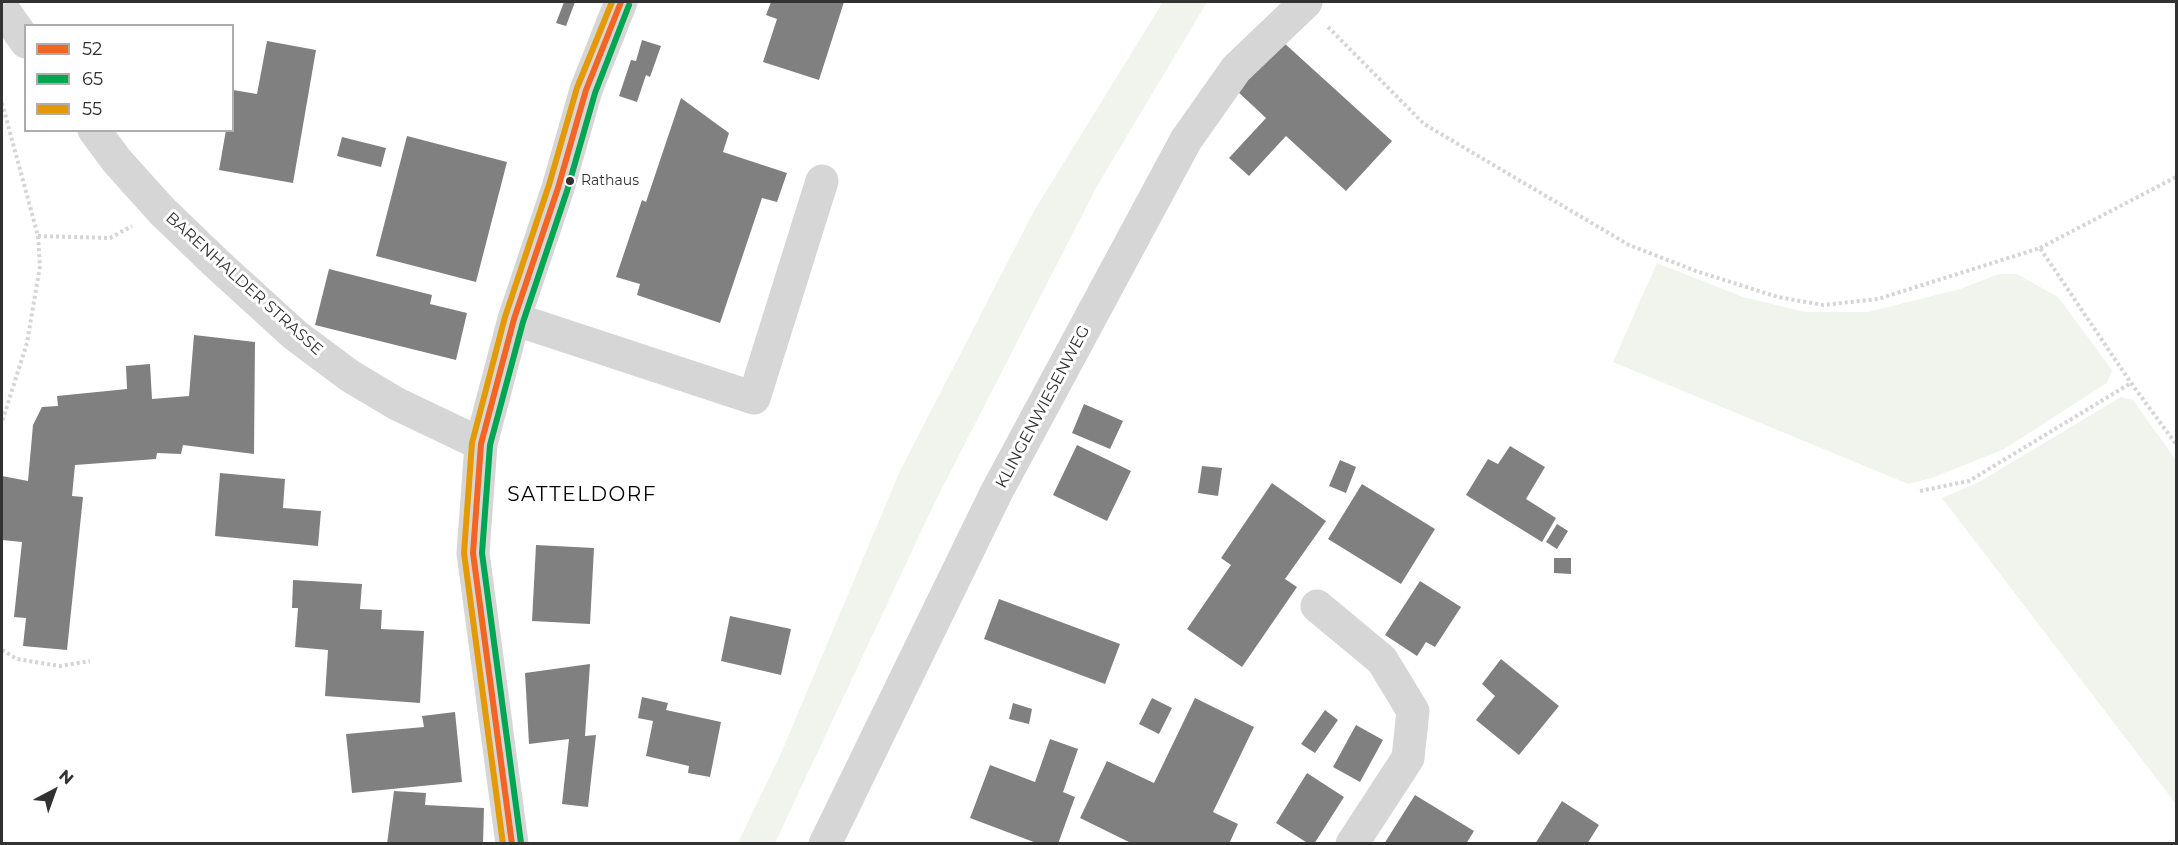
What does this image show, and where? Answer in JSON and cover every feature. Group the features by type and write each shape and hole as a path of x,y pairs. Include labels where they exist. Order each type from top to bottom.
{"street":[{"path":"512,843 473,553 481,444 514,319 558,188 585,90 621,2"},
{"name":"KLINGENWIESENWEG","path":"825,843 996,493 1186,140 1236,69 1305,3"},
{"path":"2,8 16,39"},
{"name":"BARENHALDER STRASSE","path":"96,132 162,211 295,335 351,376 397,404 481,444"},
{"path":"514,319 754,398 822,182"},
{"path":"1317,606 1382,660 1413,711 1408,758 1352,843"}],"path":[{"path":"1305,3 1424,124 1629,245 1696,271 1778,297 1823,305 1878,299 2040,248 2176,177"},
{"path":"2,103 38,236 40,266 27,344 2,422"},
{"path":"38,236 110,238 162,211"},
{"path":"2040,248 2131,383 2176,444"},
{"path":"1920,491 1969,481 2131,383"},
{"path":"2,651 17,659 60,666 90,661"}],"shaded area":[{"path":"1163,2 1207,2 1097,186 934,504 775,843 738,843 782,751 900,471 1034,211"},
{"path":"1657,263 1743,297 1805,312 1868,312 1960,289 1999,274 2017,274 2058,297 2112,370 2107,383 2004,449 1932,478 1908,484 1613,362"},
{"path":"2121,397 2133,400 2176,460 2176,804 1942,498 1979,482"}],"building":[{"path":"564,2 575,2 566,26 556,23"},
{"path":"771,2 844,2 819,80 763,62 777,19 766,15"},
{"path":"642,40 661,46 650,77 646,75 637,102 619,96 631,60 636,61"},
{"path":"267,41 316,50 293,183 219,170 226,132 234,132 234,90 257,94"},
{"path":"1283,42 1392,141 1346,191 1286,136 1249,176 1229,158 1266,118 1237,91"},
{"path":"681,98 729,133 723,152 787,173 777,202 762,198 720,323 637,295 640,284 616,277 642,200 646,202"},
{"path":"407,136 507,162 476,282 376,256"},
{"path":"342,137 386,148 381,167 337,156"},
{"path":"329,269 432,295 430,304 467,313 456,360 315,325"},
{"path":"194,335 255,342 254,454 183,445 181,454 157,453 156,459 75,465 72,496 83,497 67,650 23,646 26,618 14,617 22,542 2,540 2,476 28,481 33,425 42,407 58,406 57,396 127,389 126,366 150,364 152,399 189,396"},
{"path":"1084,404 1123,421 1110,449 1072,433"},
{"path":"1077,445 1131,471 1107,521 1053,495"},
{"path":"1510,446 1545,467 1526,499 1556,518 1542,542 1466,495 1488,459 1498,464"},
{"path":"1340,460 1356,467 1346,493 1329,486"},
{"path":"1202,466 1222,468 1218,496 1198,493"},
{"path":"220,473 285,479 283,508 321,511 318,546 215,536"},
{"path":"1272,483 1326,521 1285,579 1297,587 1242,667 1187,629 1231,565 1221,558"},
{"path":"1362,484 1435,529 1401,584 1328,539"},
{"path":"1557,524 1568,531 1557,549 1546,542"},
{"path":"536,545 594,548 590,624 532,621"},
{"path":"1554,558 1571,558 1571,574 1554,573"},
{"path":"293,580 362,584 360,609 382,610 381,629 424,631 420,703 325,696 328,650 295,647 298,608 292,608"},
{"path":"1420,581 1461,607 1435,647 1426,642 1417,656 1385,635"},
{"path":"999,599 1120,644 1105,684 984,639"},
{"path":"730,616 791,629 781,675 721,661"},
{"path":"1501,659 1559,706 1519,755 1476,720 1495,696 1482,684"},
{"path":"590,664 585,736 596,735 588,807 562,804 569,739 529,744 525,673"},
{"path":"642,697 668,703 666,710 721,722 710,777 688,773 689,766 646,756 653,721 638,718"},
{"path":"1152,698 1172,708 1159,734 1139,724"},
{"path":"1195,698 1254,727 1213,812 1238,824 1229,844 1133,844 1080,818 1107,761 1154,783"},
{"path":"1013,703 1032,709 1029,724 1009,719"},
{"path":"1325,710 1338,720 1315,753 1301,744"},
{"path":"455,712 462,782 352,793 346,734 424,727 422,716"},
{"path":"1356,725 1383,740 1360,782 1333,767"},
{"path":"1050,739 1078,749 1063,792 1075,797 1058,844 1039,844 970,818 990,765 1035,782"},
{"path":"1307,773 1344,797 1314,844 1309,844 1276,823"},
{"path":"394,791 426,793 425,805 484,808 483,844 387,844"},
{"path":"1415,795 1474,831 1466,844 1384,844"},
{"path":"1562,801 1599,825 1587,844 1535,844"}],"transit line":[{"name":"55","path":"503,844 464,553 472,443 505,317 549,185 577,88 612,2"},
{"name":"52","path":"512,844 473,553 481,444 514,319 558,188 586,90 621,2"},
{"name":"65","path":"521,843 482,553 490,445 523,322 567,191 595,93 629,5"}],"place":[{"name":"Rathaus","path":"570,181"}],"district":[{"name":"SATTELDORF","path":"582,495"}]}
